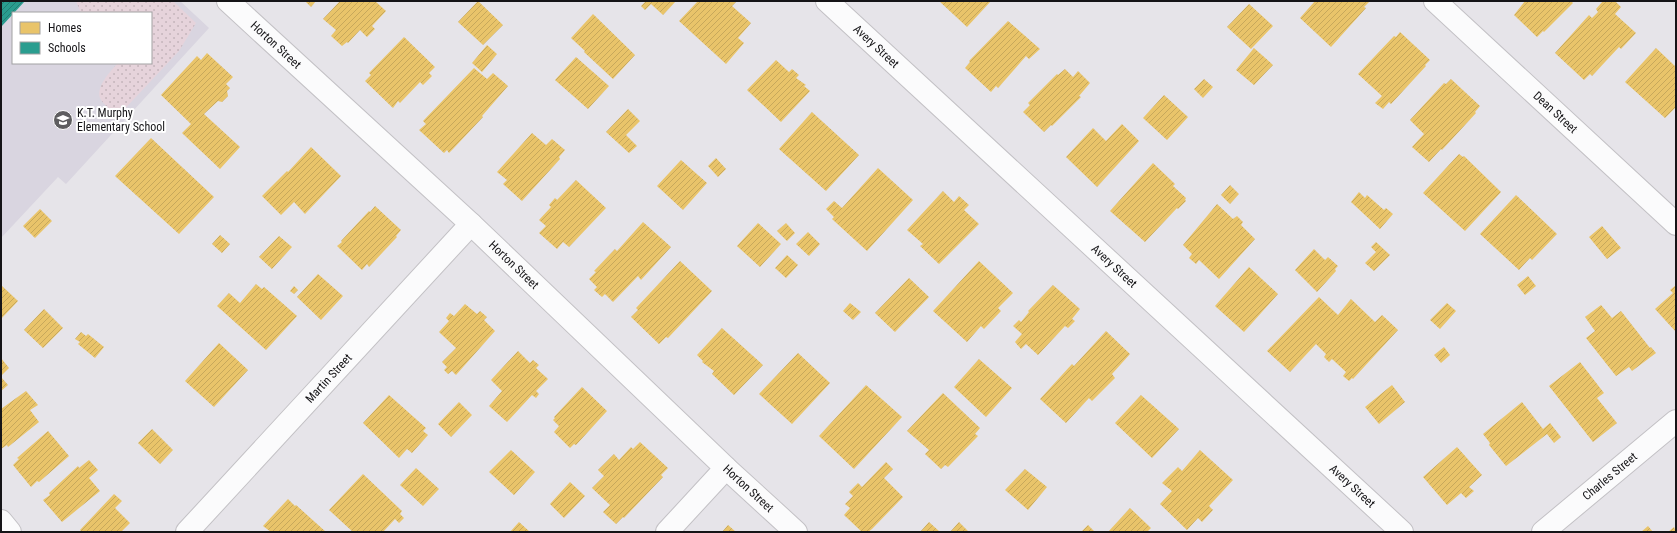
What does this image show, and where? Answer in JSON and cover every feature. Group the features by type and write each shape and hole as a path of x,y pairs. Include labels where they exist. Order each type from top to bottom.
{"street":[{"name":"Horton Street","path":"228,1 471,224 726,468 796,532"},
{"name":"Avery Street","path":"827,1 1402,532"},
{"name":"Dean Street","path":"1435,1 1676,224"},
{"name":"Martin Street","path":"187,532 471,224"},
{"name":"Charles Street","path":"1543,532 1676,421"},
{"path":"667,532 726,468"},
{"path":"1,521 10,532"}],"shaded area":[{"name":"K.T. Murphy Elementary School","path":"1,1 180,1 209,28 66,184 58,177 1,238"},
{"path":"76,1 173,1 196,23 179,51 118,116 101,101 99,93 100,89 104,79 117,64 152,64 152,12 81,12"}],"building: Homes":[{"path":"305,1 316,1 311,7"},
{"path":"340,1 375,1 386,11 372,26 375,29 367,37 360,30 348,43 347,42 342,46 331,36 336,30 323,19"},
{"path":"478,1 503,25 483,45 458,22"},
{"path":"646,1 676,1 663,15 651,4 645,10 641,6"},
{"path":"698,1 737,1 732,6 751,23 738,38 744,43 726,64 679,21"},
{"path":"939,1 991,1 967,27"},
{"path":"1315,1 1370,1 1364,7 1366,8 1331,47 1300,18"},
{"path":"1525,1 1571,1 1573,3 1537,37 1514,15"},
{"path":"1603,1 1615,1 1621,7 1615,14 1636,33 1621,49 1619,47 1592,76 1590,74 1584,80 1555,53 1589,15 1592,18 1598,12 1596,9"},
{"path":"1249,4 1273,26 1251,49 1227,27"},
{"path":"593,14 635,55 613,79 571,38"},
{"path":"1008,21 1040,49 1029,59 1026,56 998,88 996,86 991,92 965,68 970,62 969,61"},
{"path":"1400,32 1430,60 1391,104 1389,102 1383,109 1375,103 1382,96 1358,74 1394,36 1396,37"},
{"path":"404,37 435,67 429,73 432,76 423,85 420,82 400,103 398,101 393,108 365,81 371,75 369,73"},
{"path":"487,45 497,54 482,72 472,63"},
{"path":"1254,48 1273,65 1254,85 1236,70"},
{"path":"1656,48 1676,67 1676,107 1665,118 1625,82"},
{"path":"207,53 233,77 226,84 230,88 227,91 228,96 222,102 218,101 204,114 240,147 220,169 182,133 191,124 161,95 197,56 201,60"},
{"path":"576,57 609,86 588,109 555,80"},
{"path":"776,60 789,72 792,69 799,75 796,78 806,85 804,86 810,91 781,122 747,90"},
{"path":"474,68 487,79 493,73 508,86 482,116 483,117 453,149 449,153 447,150 444,153 419,130 426,124 423,121"},
{"path":"1065,69 1073,77 1078,71 1090,83 1079,96 1081,97 1044,132 1023,112 1030,105 1028,103 1057,74 1058,75"},
{"path":"1204,79 1213,87 1203,98 1194,89"},
{"path":"1451,79 1480,106 1475,112 1476,113 1429,162 1412,147 1424,134 1410,120 1444,83 1446,84"},
{"path":"1164,95 1188,117 1167,140 1143,118"},
{"path":"628,109 640,121 626,135 637,146 629,153 606,132"},
{"path":"812,112 859,155 826,191 779,149"},
{"path":"1122,124 1139,141 1097,187 1066,157 1093,128 1106,141"},
{"path":"532,133 546,145 552,139 565,150 559,157 560,159 522,201 503,184 507,180 497,172"},
{"path":"151,138 214,197 179,234 115,176"},
{"path":"311,147 341,176 305,214 294,202 281,215 262,196 287,171 288,172"},
{"path":"1459,154 1463,157 1464,156 1501,192 1465,231 1423,193"},
{"path":"716,158 726,169 718,177 708,166"},
{"path":"681,160 707,183 683,210 657,186"},
{"path":"1153,163 1175,184 1173,186 1186,198 1186,201 1178,209 1177,208 1145,242 1110,211"},
{"path":"878,168 913,200 867,251 832,219 834,217 826,209 834,201 842,208"},
{"path":"576,180 606,208 569,247 563,242 557,249 539,233 546,226 539,220 551,207 549,205 555,198 557,200"},
{"path":"1230,185 1239,194 1230,204 1221,195"},
{"path":"943,191 954,202 959,196 969,205 964,210 979,224 939,264 920,246 923,244 907,230"},
{"path":"1359,192 1365,198 1367,195 1384,210 1386,208 1393,214 1380,229 1351,202"},
{"path":"1516,195 1557,234 1532,260 1530,258 1519,270 1480,234"},
{"path":"1217,204 1233,219 1237,216 1243,222 1241,225 1255,239 1219,279 1199,260 1196,264 1189,258 1192,254 1183,245"},
{"path":"375,206 401,230 396,236 397,237 369,267 367,264 362,270 337,246"},
{"path":"40,209 52,221 35,238 23,226"},
{"path":"643,222 671,247 641,280 638,276 613,302 605,294 602,297 594,290 597,287 589,279 596,272 594,271 615,249 617,251"},
{"path":"758,223 781,244 760,267 737,246"},
{"path":"786,223 795,233 787,241 777,231"},
{"path":"1602,226 1621,248 1607,259 1589,237"},
{"path":"808,232 820,244 809,256 796,244"},
{"path":"220,235 230,244 222,253 212,244"},
{"path":"279,236 292,247 272,269 259,257"},
{"path":"1376,242 1390,255 1374,271 1365,263 1376,252 1371,247"},
{"path":"1314,249 1325,260 1328,257 1338,266 1335,269 1336,271 1317,292 1295,270"},
{"path":"787,255 798,265 786,278 775,268"},
{"path":"680,261 712,291 668,338 666,337 659,344 631,317 638,310 636,308"},
{"path":"979,261 1013,293 998,308 1001,311 984,329 981,326 967,342 933,311"},
{"path":"1249,267 1278,294 1244,332 1215,306"},
{"path":"318,274 343,296 321,320 297,297"},
{"path":"1528,276 1536,286 1525,295 1517,285"},
{"path":"909,278 929,297 895,332 875,313"},
{"path":"256,284 262,289 264,287 297,316 266,350 217,306 229,293 240,303"},
{"path":"1,285 18,301 1,319"},
{"path":"1053,285 1080,309 1072,319 1075,321 1068,328 1065,326 1038,355 1026,344 1021,349 1015,342 1022,334 1013,326 1019,320 1021,322 1029,312 1028,311"},
{"path":"1676,285 1676,332 1655,309 1673,293 1670,290"},
{"path":"294,286 298,290 294,294 290,291"},
{"path":"1319,297 1338,315 1351,299 1375,322 1382,315 1398,330 1353,379 1352,378 1349,381 1343,376 1346,372 1332,359 1329,362 1324,357 1326,354 1316,344 1290,372 1267,351"},
{"path":"850,303 861,312 853,320 843,311"},
{"path":"1447,303 1456,311 1440,329 1430,320"},
{"path":"465,304 477,314 480,311 487,317 484,320 495,331 456,375 452,371 448,374 444,370 447,367 442,362 456,348 439,332 449,321 446,318 450,313 454,316"},
{"path":"1601,305 1612,318 1621,311 1650,348 1651,347 1656,353 1632,371 1629,367 1616,376 1586,338 1595,331 1585,317"},
{"path":"44,309 63,328 43,348 24,330"},
{"path":"722,328 763,365 734,395 712,374 714,371 702,362 703,361 697,355"},
{"path":"1106,331 1130,354 1112,374 1115,378 1092,401 1089,398 1066,423 1040,399 1072,364 1074,366"},
{"path":"81,332 86,336 88,334 104,347 95,358 78,344 80,342 75,339"},
{"path":"219,343 248,370 214,407 185,381"},
{"path":"1444,347 1450,355 1441,363 1434,355"},
{"path":"518,351 530,363 533,360 539,365 536,368 548,379 536,391 539,394 536,398 532,395 507,422 489,406 502,391 491,380"},
{"path":"798,353 830,383 792,424 759,394"},
{"path":"1,358 9,368 1,376"},
{"path":"979,359 1012,388 986,417 954,387"},
{"path":"1580,362 1604,393 1597,398 1617,423 1593,442 1549,386"},
{"path":"1,377 8,385 1,391"},
{"path":"866,385 902,417 854,469 819,436"},
{"path":"1392,385 1405,402 1379,424 1365,407"},
{"path":"582,387 607,411 576,445 574,444 570,448 554,432 559,426 553,420 555,418 554,417"},
{"path":"26,391 38,405 30,410 39,422 8,447 7,445 1,449 1,409"},
{"path":"943,393 980,428 975,434 978,436 948,467 945,465 941,469 925,454 929,450 907,431"},
{"path":"389,395 426,428 423,431 428,435 412,453 407,449 399,458 363,423"},
{"path":"1141,395 1179,429 1152,458 1115,423"},
{"path":"459,402 472,415 451,437 438,424"},
{"path":"1522,402 1543,429 1550,423 1561,437 1554,443 1547,434 1506,466 1489,445 1490,443 1483,434"},
{"path":"152,429 173,450 160,464 138,443"},
{"path":"48,431 69,456 31,487 13,465 19,459 17,458"},
{"path":"640,442 668,468 661,475 663,477 624,518 623,517 616,524 603,512 610,505 592,488 604,476 598,470 614,454 619,460 631,447 633,449"},
{"path":"1457,447 1482,475 1469,487 1474,491 1466,498 1461,493 1447,505 1423,477"},
{"path":"511,450 535,472 514,495 489,472"},
{"path":"1200,450 1233,480 1209,506 1213,510 1202,522 1198,518 1187,530 1160,504 1172,491 1162,483 1178,467 1182,471"},
{"path":"89,460 98,470 89,478 100,491 62,522 43,500 50,495 49,493 78,466 79,468"},
{"path":"886,462 893,469 884,478 903,497 872,529 868,532 862,532 844,515 850,508 845,504 853,496 849,492 858,483 862,487"},
{"path":"416,468 439,489 423,506 400,485"},
{"path":"1025,469 1047,487 1028,510 1005,490"},
{"path":"363,474 402,511 400,514 404,518 399,523 395,519 383,532 353,532 329,510"},
{"path":"570,482 585,496 564,518 550,504"},
{"path":"114,494 122,501 115,508 130,523 121,532 82,532 80,530"},
{"path":"288,499 326,532 271,532 263,526"},
{"path":"1130,508 1151,528 1147,532 1108,532"},
{"path":"519,522 530,532 510,532"},
{"path":"929,522 940,532 920,532"},
{"path":"959,522 969,532 950,532"},
{"path":"728,525 736,532 722,532"},
{"path":"1088,525 1095,532 1081,532"},
{"path":"1648,526 1653,532 1641,532"},
{"path":"1674,527 1676,532 1668,532"}],"building: Schools":[{"path":"1,1 25,1 15,12 12,12 12,15 1,27"}],"place":[{"name":"K.T. Murphy Elementary School","path":"63,120"}]}
